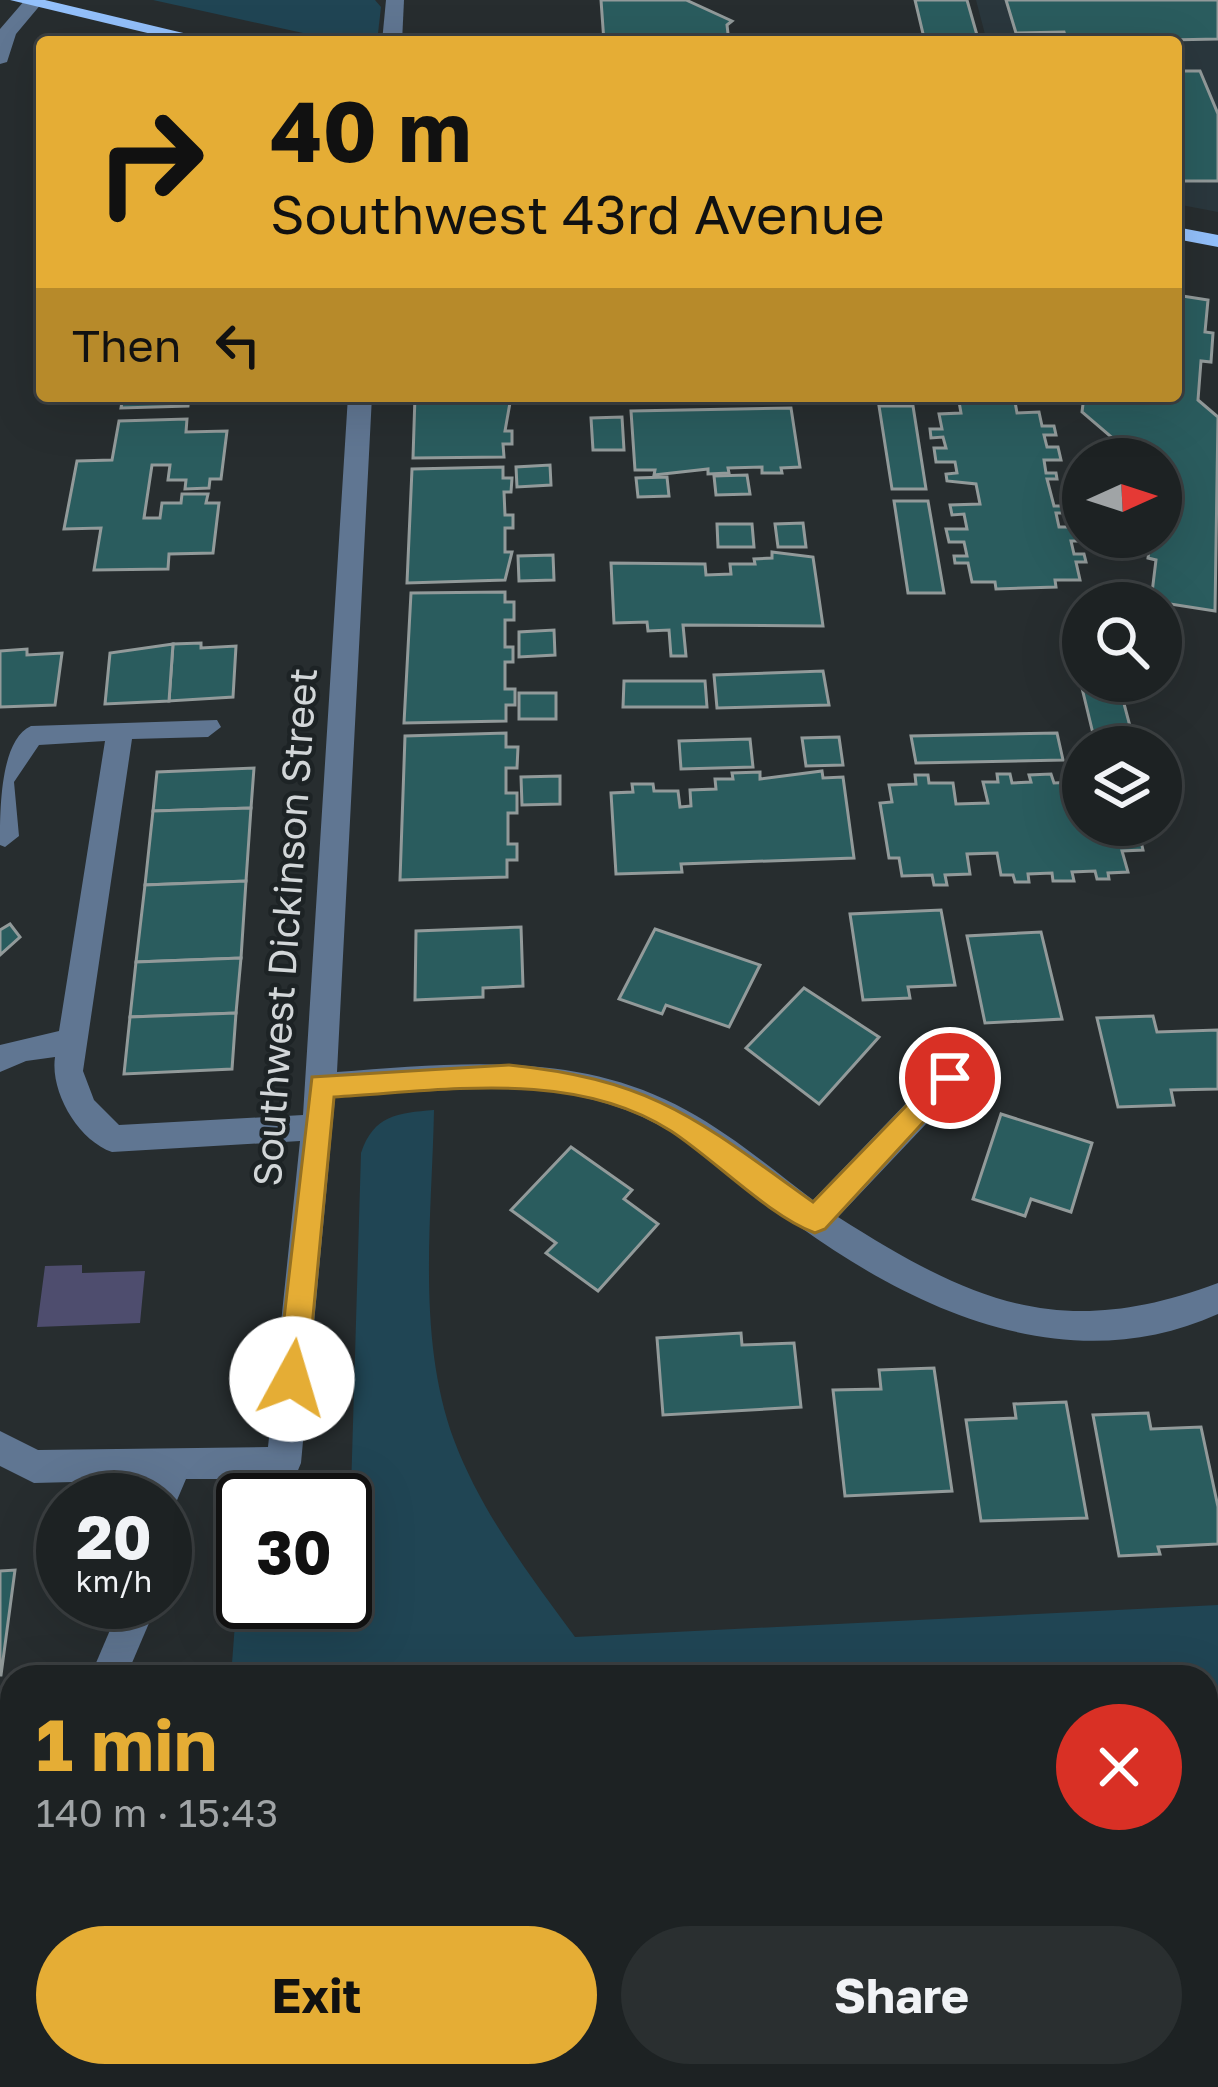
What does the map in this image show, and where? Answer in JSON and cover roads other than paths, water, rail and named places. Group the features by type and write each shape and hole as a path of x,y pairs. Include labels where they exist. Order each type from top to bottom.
{"main road":[{"path":"26,2 184,36"},
{"path":"1182,234 1218,241"}],"street":[{"path":"392,36 395,0"},
{"path":"0,58 26,2"},
{"name":"Southwest Dickinson Street","path":"176,1463 284,1463 321,1086 360,402"},
{"path":"5,836 0,782 32,736 208,727"},
{"path":"120,730 68,1071 81,1107 112,1139 317,1127"},
{"path":"0,1059 22,1049 73,1042"},
{"path":"321,1086 509,1076 578,1083 629,1098 678,1120 815,1220 974,1309 1100,1326 1152,1320 1200,1308 1218,1298"},
{"path":"815,1220 950,1078"},
{"path":"0,1447 34,1467 176,1463 172,1473"},
{"path":"113,1665 128,1629"}]}
